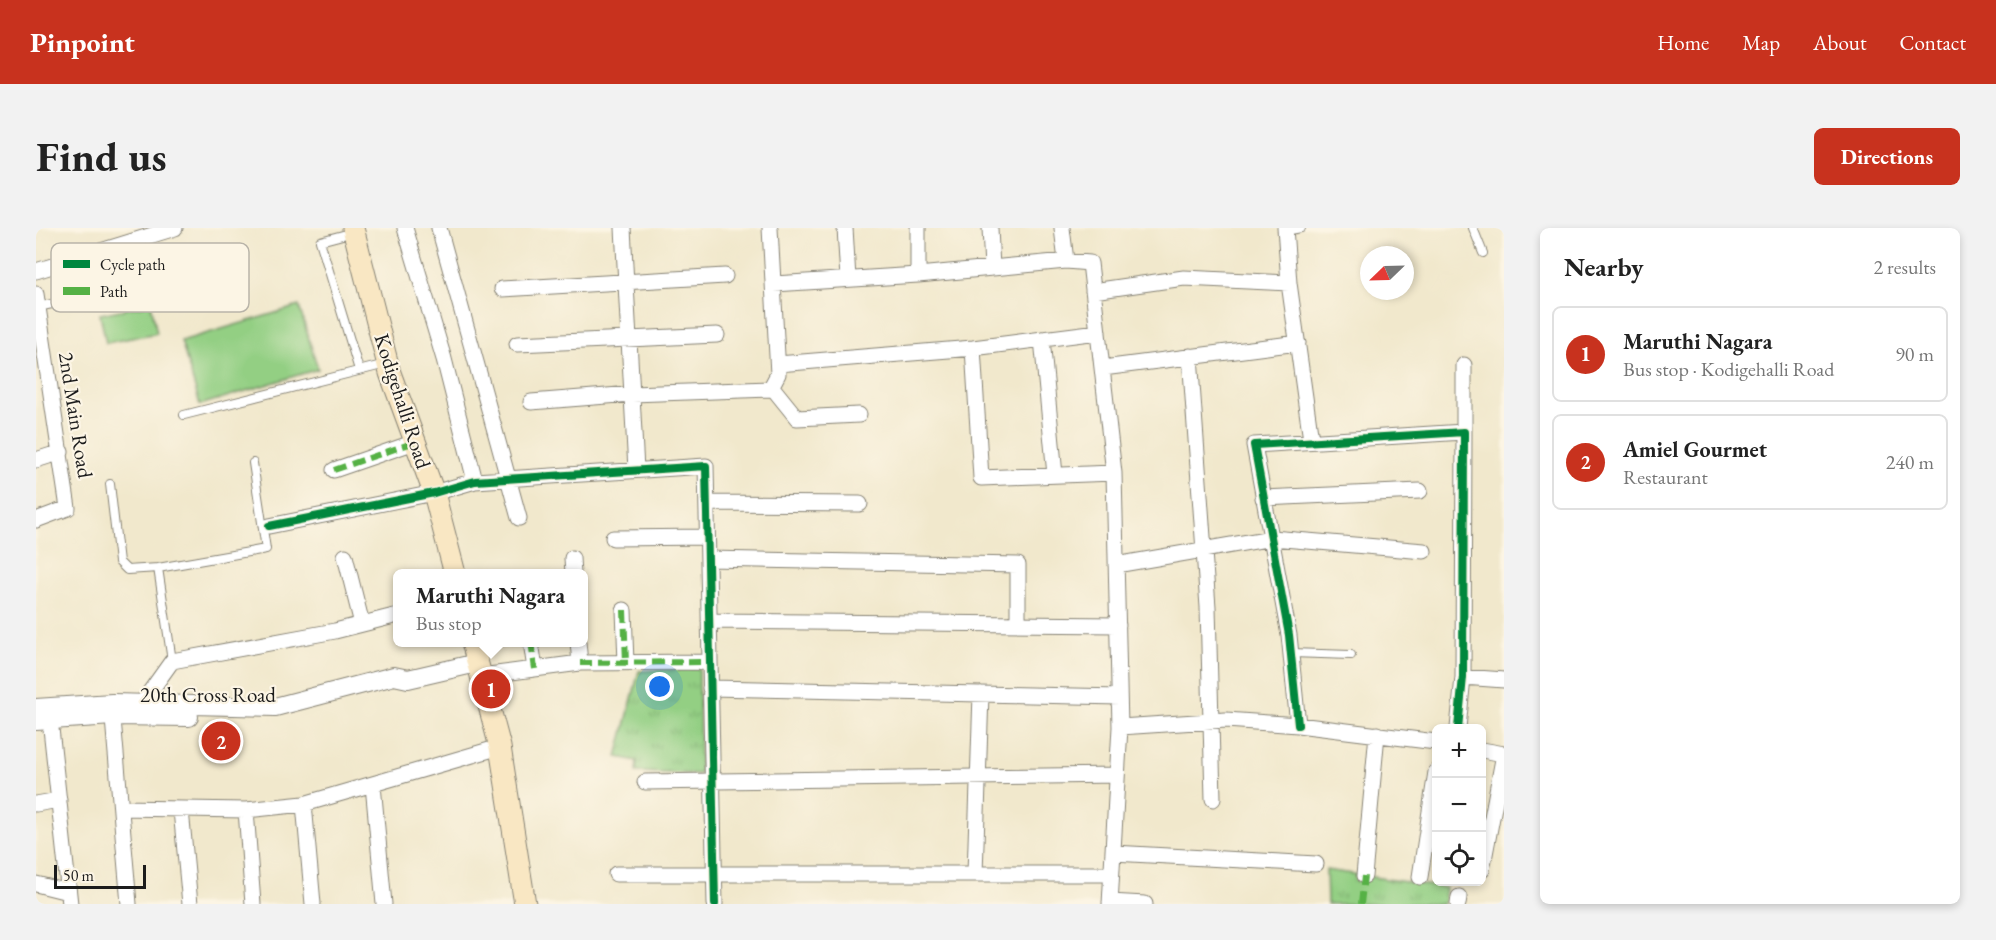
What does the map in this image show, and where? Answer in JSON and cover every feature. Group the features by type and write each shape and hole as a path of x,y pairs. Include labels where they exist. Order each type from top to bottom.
{"main road":[{"name":"Kodigehalli Road","path":"354,230 388,364 434,493 454,569"},
{"path":"477,660 500,747 525,904"}],"street":[{"path":"125,243 175,228"},
{"path":"405,228 444,359 475,481"},
{"path":"439,228 506,479 519,518"},
{"path":"623,228 636,471"},
{"path":"531,402 632,394 761,391 772,387 778,374 778,364 770,228"},
{"path":"845,228 848,279"},
{"path":"918,228 918,275"},
{"path":"990,228 992,268"},
{"path":"1062,228 1066,261"},
{"path":"1285,229 1289,283 1311,440"},
{"path":"774,284 918,275 1066,261 1090,263 1114,473 1120,727 1110,903 1145,904"},
{"path":"36,271 51,266"},
{"path":"501,289 725,276"},
{"path":"1093,291 1184,278 1289,283"},
{"name":"2nd Main Road","path":"36,520 68,508 61,452 43,384 37,301"},
{"path":"778,364 973,348 1098,332"},
{"path":"517,344 717,335"},
{"path":"1042,339 1055,475"},
{"path":"1103,368 1298,343"},
{"path":"973,348 981,478 1114,473"},
{"path":"1190,356 1213,721 1213,799"},
{"path":"1458,724 1463,677 1464,365"},
{"path":"772,387 797,418 859,415"},
{"path":"1298,725 1291,653 1254,446 1311,440 1464,432"},
{"path":"334,470 415,442"},
{"path":"36,460 61,452"},
{"path":"269,526 434,493 475,481 706,466 715,904"},
{"path":"1263,498 1420,491"},
{"path":"707,503 860,504"},
{"path":"614,538 707,537"},
{"path":"1116,565 1272,538 1424,551"},
{"path":"345,556 362,624"},
{"path":"708,559 1018,565 1018,624"},
{"path":"624,610 626,663"},
{"path":"142,704 172,661 393,616"},
{"path":"709,621 1118,625"},
{"path":"532,647 535,669"},
{"path":"578,647 580,663"},
{"path":"477,660 535,669 580,663 710,662"},
{"name":"20th Cross Road","path":"43,714 113,709 142,704 275,707 394,676 408,678 477,660"},
{"path":"1463,677 1504,680"},
{"name":"20th Cross Road","path":"113,709 279,719 398,688 408,678"},
{"path":"710,688 1119,697"},
{"path":"975,874 981,694"},
{"path":"113,709 129,904"},
{"path":"36,884 69,898 59,800 43,714"},
{"path":"1120,727 1213,721 1298,725 1432,741"},
{"path":"1364,876 1377,734"},
{"path":"121,808 246,810 304,804 500,747"},
{"path":"1486,751 1504,754 1486,849"},
{"path":"645,782 1117,775"},
{"path":"1420,877 1436,778"},
{"path":"373,785 384,904"},
{"path":"36,804 59,800"},
{"path":"304,804 313,904"},
{"path":"181,810 190,904"},
{"path":"246,810 253,904"},
{"path":"1113,853 1316,864"},
{"path":"616,874 1112,874"}],"lane":[{"path":"1285,229 1301,228"},
{"path":"1473,228 1483,253"},
{"path":"354,230 320,242 360,370"},
{"path":"184,415 388,364"},
{"path":"110,484 119,562 128,570 158,568 266,549 253,463"},
{"path":"158,568 172,661"},
{"path":"1291,653 1351,655"}],"green space":[{"path":"299,306 318,369 200,405 181,341"},
{"path":"153,312 157,333 106,343 100,314"},
{"path":"699,668 700,774 636,772 637,761 617,757 639,671"},
{"path":"1326,870 1446,888 1444,904 1327,904"}],"marked path":[{"path":"334,470 415,442"},
{"path":"624,610 626,663"},
{"path":"532,647 535,669"},
{"path":"580,663 710,662"},
{"path":"1361,904 1364,876"}],"cycle path":[{"path":"1298,725 1289,635 1254,445 1464,432 1463,677 1458,724"},
{"path":"269,526 434,493 475,481 706,466 715,904"}],"place":[{"name":"Maruthi Nagara","path":"491,689"},
{"name":"Amiel Gourmet","path":"221,741"}]}
